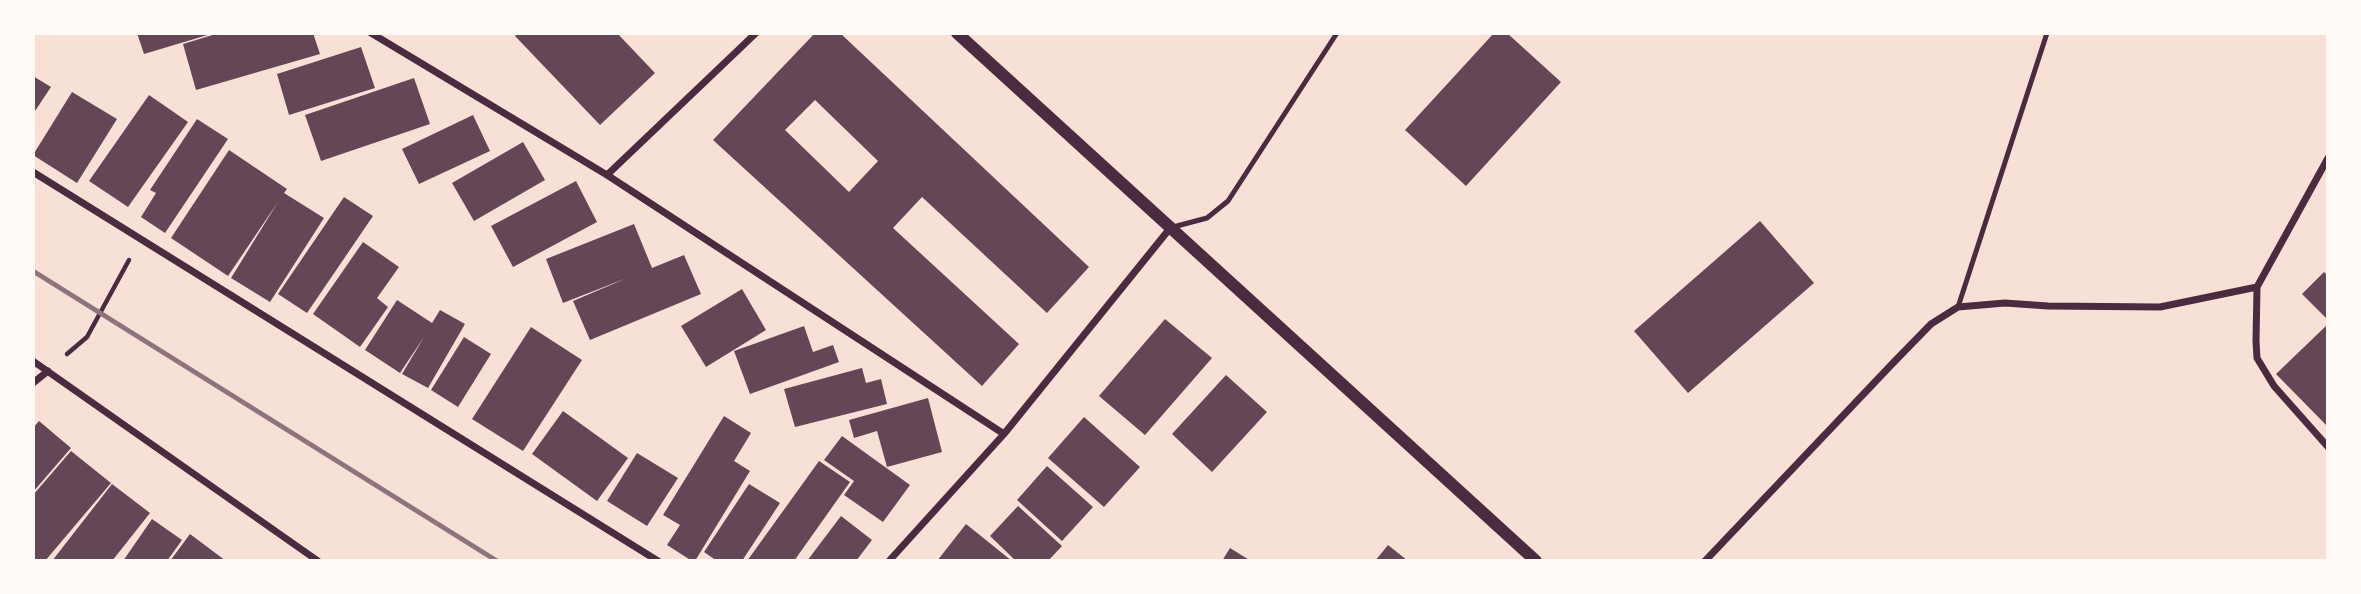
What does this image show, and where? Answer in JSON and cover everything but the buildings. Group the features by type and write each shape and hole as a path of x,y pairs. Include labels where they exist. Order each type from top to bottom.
{"street":[{"path":"371,33 607,175 1004,433"},
{"path":"607,175 756,33"},
{"path":"957,33 1536,561"},
{"path":"2328,158 2257,287 2257,358 2274,386 2328,447"},
{"path":"33,172 658,561"},
{"path":"889,561 1004,433 1171,228"},
{"path":"1705,561 1931,324 1958,307 2005,303 2160,307 2257,287"},
{"path":"33,361 317,561"},
{"path":"33,383 48,371"}],"lane":[{"path":"1171,228 1207,218 1228,201 1337,33"},
{"path":"1958,307 2047,33"}],"path":[{"path":"48,371 87,337 141,239"}],"railway":[{"path":"33,271 497,561"}]}
